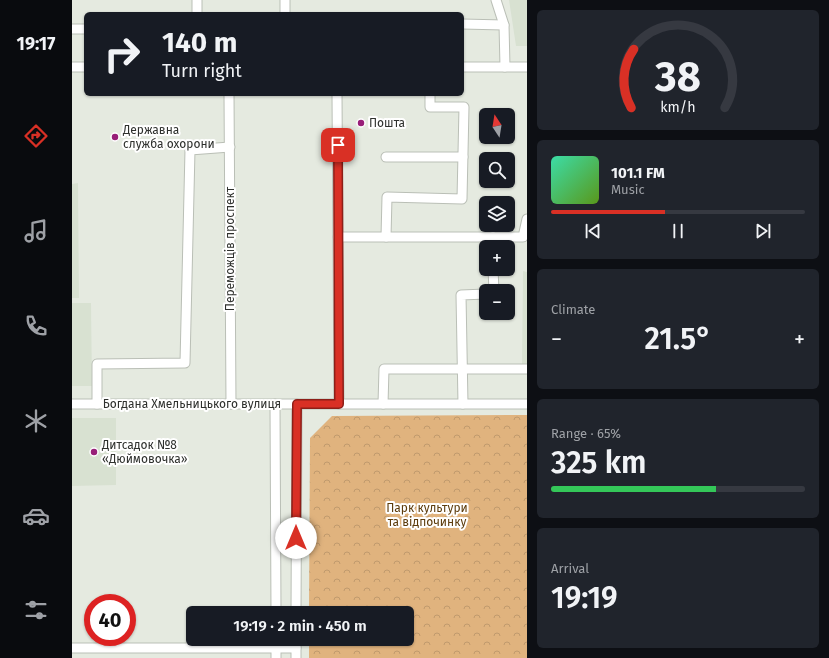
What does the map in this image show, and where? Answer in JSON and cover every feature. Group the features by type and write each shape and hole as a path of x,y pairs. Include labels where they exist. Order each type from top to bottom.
{"street":[{"path":"197,0 197,12"},
{"path":"285,0 285,12"},
{"path":"496,0 504,25 506,67"},
{"path":"464,24 504,25"},
{"path":"72,30 84,29"},
{"path":"72,67 84,67"},
{"path":"464,67 527,67"},
{"name":"Переможців проспект","path":"229,96 231,404"},
{"path":"337,96 339,404"},
{"path":"386,237 387,197 462,199 464,107 430,107 430,96"},
{"path":"97,404 97,364 186,363 190,150 230,147"},
{"path":"386,157 463,157"},
{"path":"338,237 523,237 527,219"},
{"path":"462,404 461,295 479,294"},
{"path":"384,404 384,369 527,369"},
{"name":"Богдана Хмельницького вулиця","path":"72,404 527,404"},
{"path":"276,404 276,606"},
{"path":"296,606 297,404"},
{"path":"72,648 162,648 219,646"},
{"path":"276,646 276,658"},
{"path":"296,646 296,658"},
{"path":"92,648 92,658"},
{"path":"162,648 162,658"}],"shaded area":[{"path":"509,0 527,0 527,46 516,46"},
{"path":"78,183 79,298 72,298 72,184"},
{"path":"523,271 527,272 527,364 522,364"},
{"path":"72,303 91,303 92,386 72,386"},
{"name":"Дитсадок №8 «Дюймовочка»","path":"72,418 116,418 116,485 72,486"}],"green space":[{"name":"Парк культури та відпочинку","path":"527,415 527,658 309,658 309,646 414,646 414,606 309,606 310,438 332,416"}],"place":[{"name":"Пошта","path":"361,123"},
{"name":"Державна служба охорони","path":"115,137"},
{"name":"Дитсадок №8 «Дюймовочка»","path":"94,452"}],"route":[{"path":"296,538 297,404 339,404 338,145"}]}
